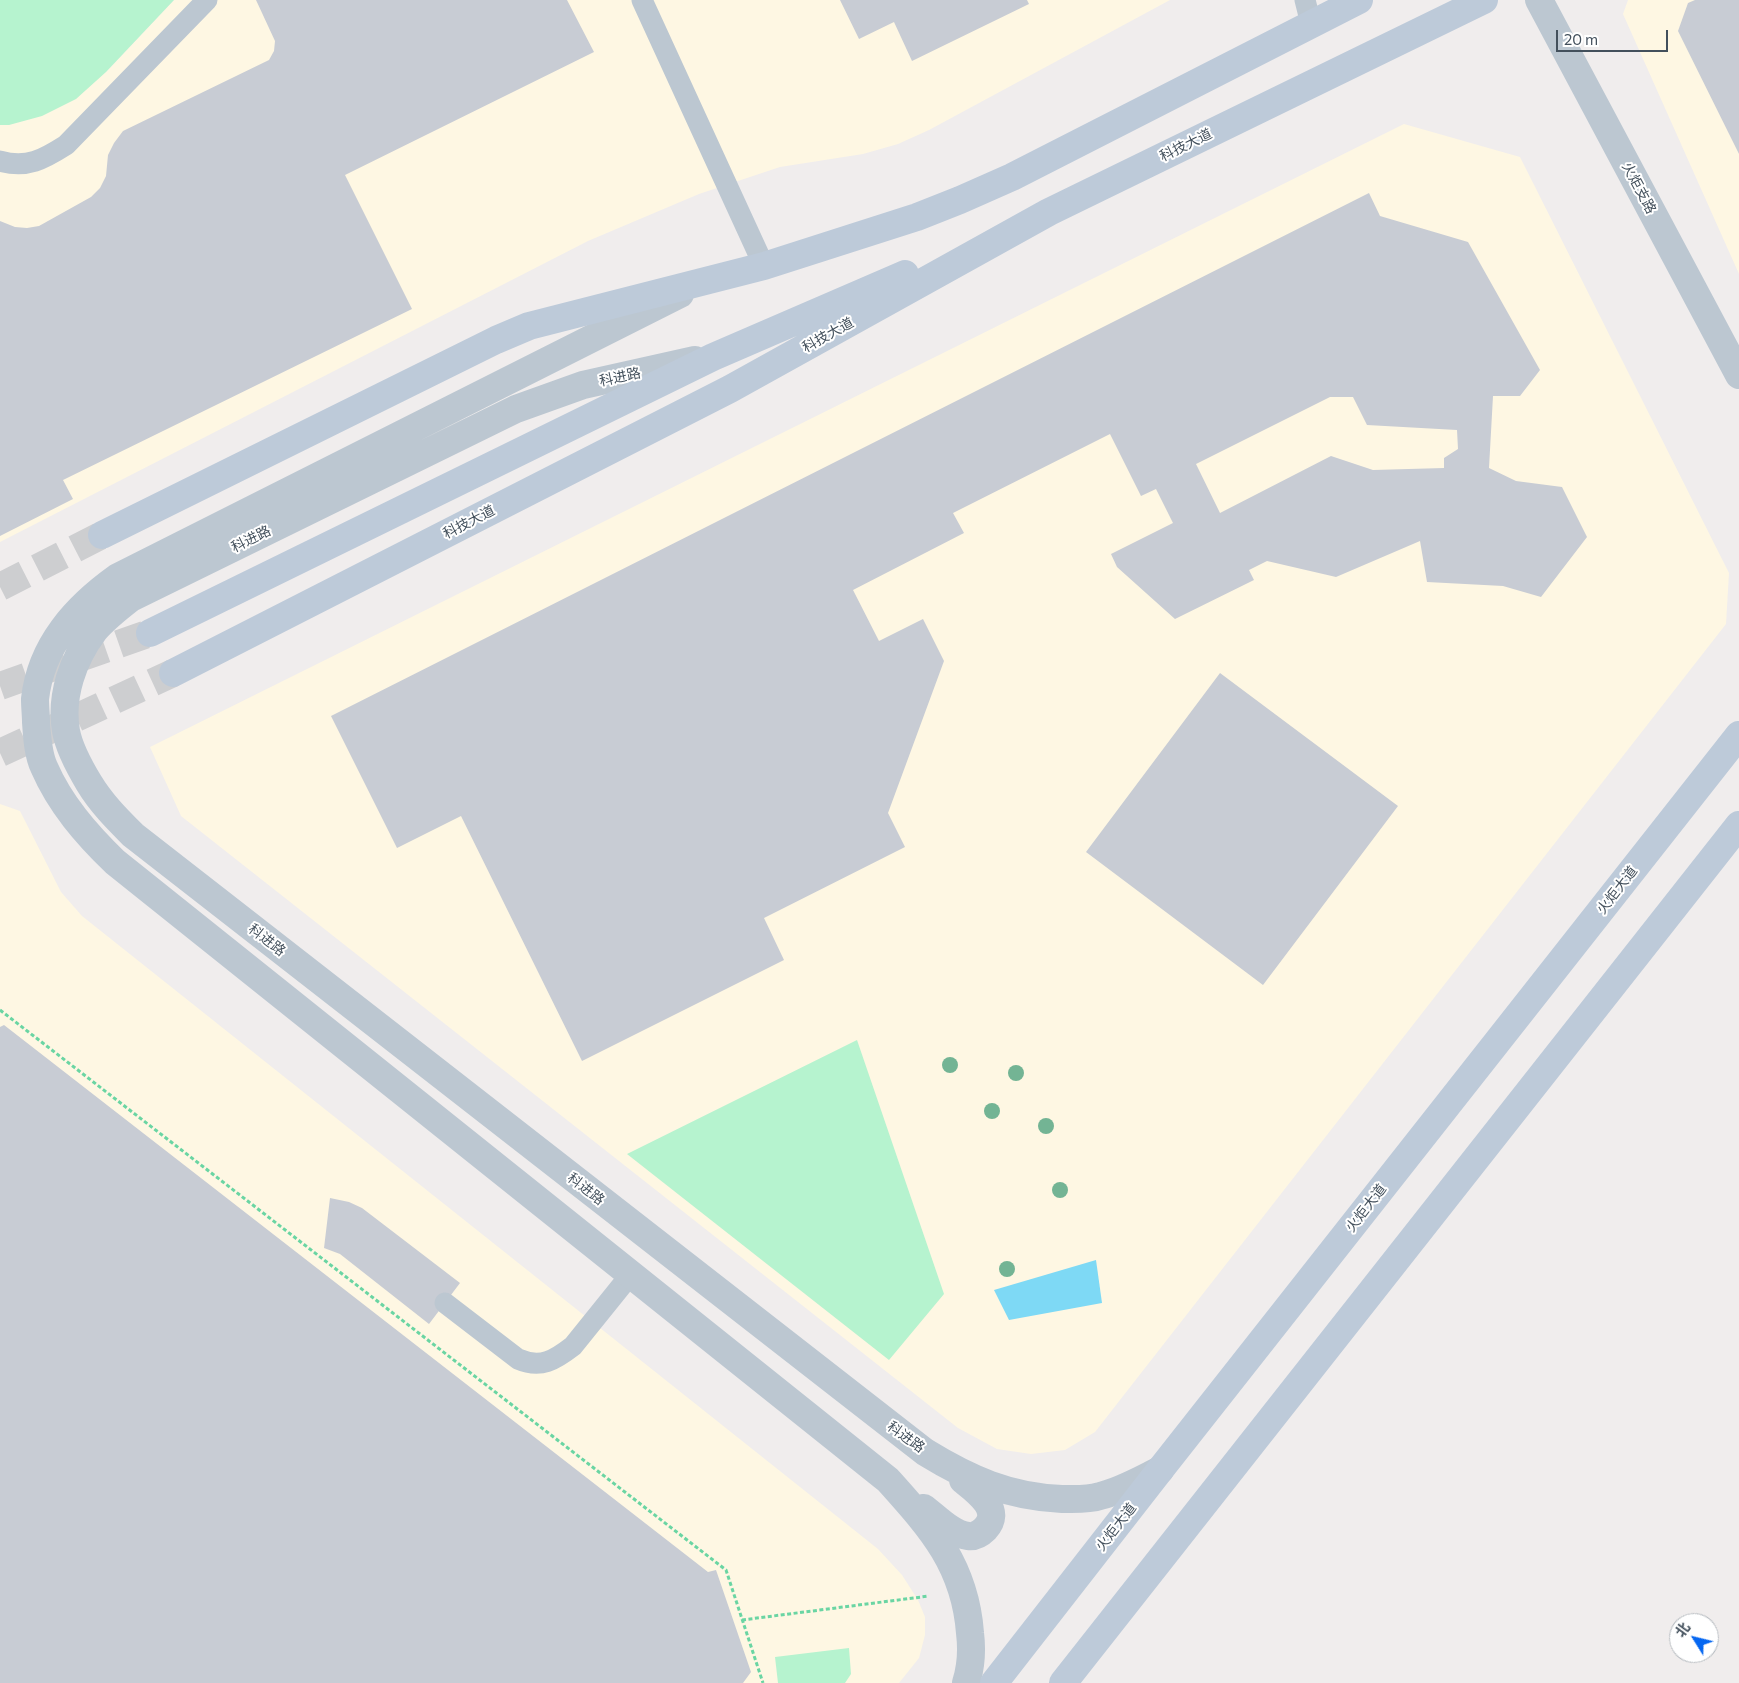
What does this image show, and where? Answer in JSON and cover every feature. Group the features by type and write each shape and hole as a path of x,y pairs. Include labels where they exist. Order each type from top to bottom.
{"main road":[{"path":"102,535 496,340 529,326 764,266 917,217 960,200 1012,177 1308,12 1359,0"},
{"name":"科技大道","path":"173,673 730,389 1048,212 1484,0"},
{"path":"150,633 713,357 1048,212"},
{"name":"火炬大道","path":"994,1683 1739,735"},
{"path":"1064,1683 1739,825"}],"street":[{"name":"火炬支路","path":"1539,0 1739,375"},
{"path":"703,282 118,577 94,594 76,612 56,639 42,667 35,700 37,736 43,765 57,792 92,840 130,874 888,1480 948,1526 966,1536 975,1536 983,1532 990,1524 993,1515 990,1507 977,1491 948,1466"},
{"name":"科进路","path":"713,357 583,384 516,409 131,598 113,612 95,631 80,653 70,680 64,701 66,732 76,758 89,784 107,808 133,835 897,1432 948,1466 996,1488 1024,1495 1076,1499 1098,1497 1120,1490 1160,1470"},
{"path":"888,1480 922,1518 944,1549 960,1579 969,1612 971,1646 966,1683"}],"lane":[{"path":"0,162 27,164 46,158 66,144 207,0"},
{"path":"642,0 764,266"},
{"path":"446,1303 518,1359 528,1364 538,1364 555,1358 573,1346 631,1274"}],"path":[{"path":"0,1010 726,1570 763,1683"},
{"path":"742,1620 934,1595"}],"shaded area":[{"path":"174,0 1170,0 929,130 898,144 863,154 780,167 699,194 588,241 0,542 0,125 9,125 106,72"},
{"path":"1628,0 1739,0 1739,274 1623,14"},
{"path":"1404,124 1520,157 1729,573 1726,624 1095,1432 1065,1450 1031,1454 997,1449 958,1428 181,816 150,747"},
{"path":"0,804 20,811 61,892 82,916 878,1549 902,1575 918,1600 925,1617 925,1635 919,1658 899,1683 0,1683"}],"green space":[{"path":"0,0 174,0 106,72 76,99 42,116 9,125 0,125"},
{"path":"857,1040 944,1294 889,1360 627,1154"},
{"path":"849,1648 851,1674 845,1683 778,1683 775,1657"}],"water":[{"path":"1096,1260 1102,1303 1009,1320 994,1290"}],"building":[{"path":"256,0 567,0 594,52 345,175 412,309 63,480 73,499 0,536 0,221 15,227 39,226 91,197 100,188 106,176 108,155 123,131 269,60 274,51 275,41"},
{"path":"840,0 1027,0 1029,4 912,61 894,22 859,39"},
{"path":"1695,0 1739,0 1739,154 1678,31 1688,3"},
{"path":"1369,193 1380,216 1468,242 1540,370 1520,396 1493,396 1489,468 1516,481 1562,487 1587,537 1541,597 1503,586 1427,582 1420,541 1336,577 1267,561 1249,570 1254,580 1175,619 1117,567 1111,554 1173,523 1156,489 1141,496 1110,434 953,513 964,533 853,590 879,641 923,619 944,661 888,813 905,847 764,918 784,960 582,1061 461,816 397,848 331,716","holes":["1330,397 1353,397 1367,425 1457,430 1458,449 1444,458 1444,468 1373,470 1331,456 1220,513 1196,464"]},
{"path":"1220,673 1398,806 1263,985 1086,852"},
{"path":"4,1025 708,1572 716,1570 751,1672 743,1683 0,1683 0,1027"},
{"path":"330,1198 349,1202 362,1208 460,1283 429,1324 340,1254 324,1248"}],"tunnel":[{"path":"0,587 102,535"},
{"path":"0,686 150,633"},
{"path":"0,753 173,673"}]}
